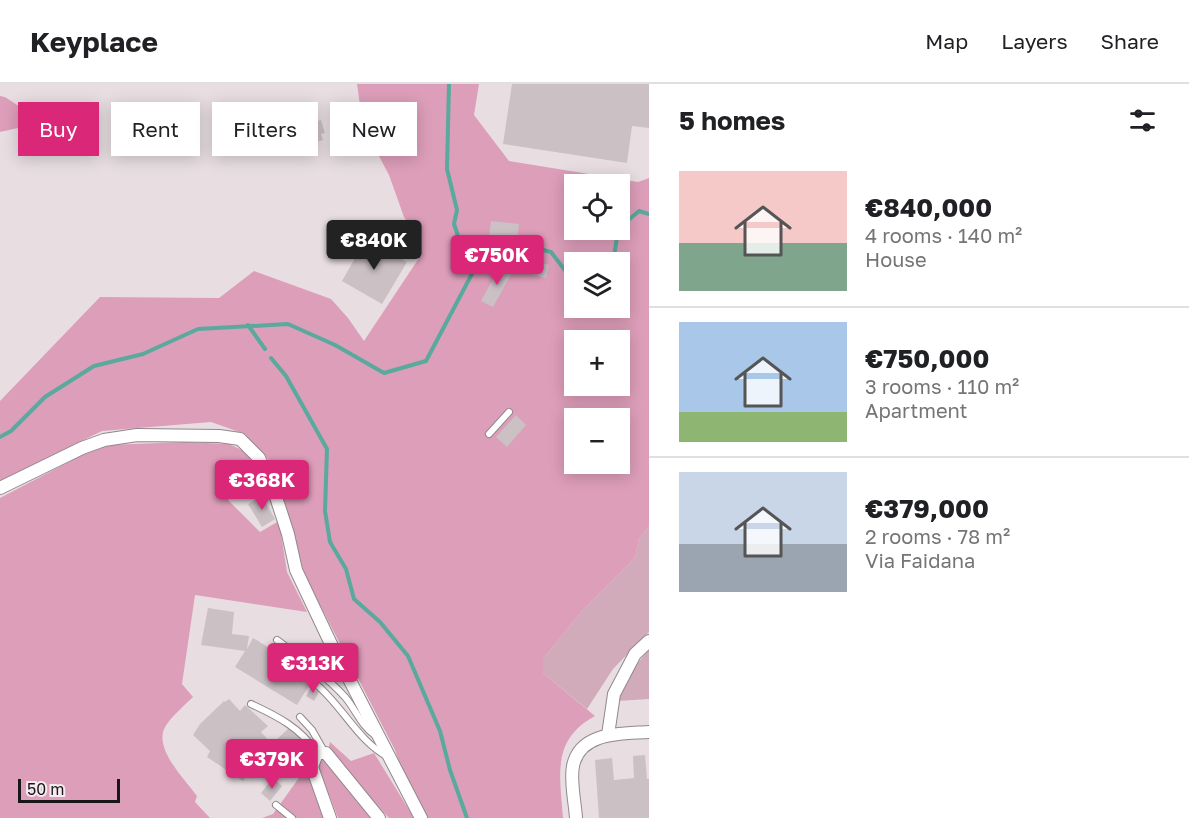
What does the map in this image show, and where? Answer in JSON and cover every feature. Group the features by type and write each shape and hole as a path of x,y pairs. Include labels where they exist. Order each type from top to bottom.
{"street":[{"path":"0,488 82,448 104,440 137,435 219,436 240,439 259,458 276,497 296,570 331,644 421,818"},
{"path":"608,735 614,694 635,654 649,641"},
{"path":"576,818 573,767 579,751 591,740 608,735 649,732"},
{"path":"330,818 312,767 321,753 379,818"}],"lane":[{"path":"489,434 510,412"},
{"path":"278,640 330,681 368,730 382,740"},
{"path":"317,685 332,697 357,731 377,752 391,759"},
{"path":"251,704 297,729 321,753"},
{"path":"300,717 312,730 321,753"},
{"path":"276,804 292,818"}],"shaded area":[{"path":"357,84 479,84 474,115 509,161 589,174 564,174 564,240 630,240 630,181 638,182 649,178 649,526 639,539 635,558 582,611 543,659 543,673 595,716 571,736 565,747 560,773 563,818 428,818 403,773 395,750 305,576 288,516 268,459 245,434 211,422 102,431 0,481 0,401 100,297 219,298 254,271 331,299 364,341 421,255 421,242 404,217 389,175 379,156 417,156 417,102 360,102"},
{"path":"0,96 18,105 18,128 0,132"},
{"path":"186,442 229,444 246,452 258,474 228,500 260,532 279,521 287,572 307,612 195,595 182,684 193,697 167,724 163,733 163,742 171,762 197,796 195,802 210,818 0,818 0,498 84,454 107,445"},
{"path":"649,526 649,632 613,669 587,709 543,673 543,659 582,611 635,558 639,539"},
{"path":"649,649 649,699 617,701 627,677"},
{"path":"330,742 351,761 374,753 414,818 389,818 328,751"},
{"path":"322,759 327,762 372,818 338,818 318,766"},
{"path":"306,768 323,818 262,818 273,814"}],"building":[{"path":"512,84 649,84 649,128 632,126 627,163 503,144"},
{"path":"321,120 325,133 321,134 323,140 318,141 318,121"},
{"path":"491,221 519,224 517,239 512,239 510,251 495,253 497,238 489,237"},
{"path":"366,239 407,262 382,304 342,281"},
{"path":"531,260 549,265 546,278 528,273"},
{"path":"501,264 513,271 493,307 481,301"},
{"path":"516,415 526,425 507,447 496,437"},
{"path":"262,496 275,519 262,527 248,504"},
{"path":"208,608 234,612 232,634 249,636 247,649 253,638 315,676 297,705 235,667 245,651 201,645"},
{"path":"311,688 319,692 314,701 306,696"},
{"path":"229,699 240,711 245,705 268,726 261,732 272,744 290,727 303,742 267,778 260,771 252,779 248,774 243,781 207,757 210,751 193,735 200,724"},
{"path":"645,755 647,779 649,779 649,818 599,818 595,760 612,758 614,780 634,778 633,756"},
{"path":"273,778 282,786 270,801 261,793"}],"waterway":[{"path":"449,84 447,169 457,210 454,224 474,269"},
{"path":"630,219 639,211 649,214"},
{"path":"615,252 617,240"},
{"path":"0,437 11,431 45,397 94,366 143,354 198,329 288,324 335,345 384,373 426,361 473,268 532,247 551,252 564,269"},
{"path":"248,325 265,349"},
{"path":"271,358 286,376 327,449 325,511 330,542 346,569 354,599 380,622 408,656 440,731 450,770 467,818"}]}
